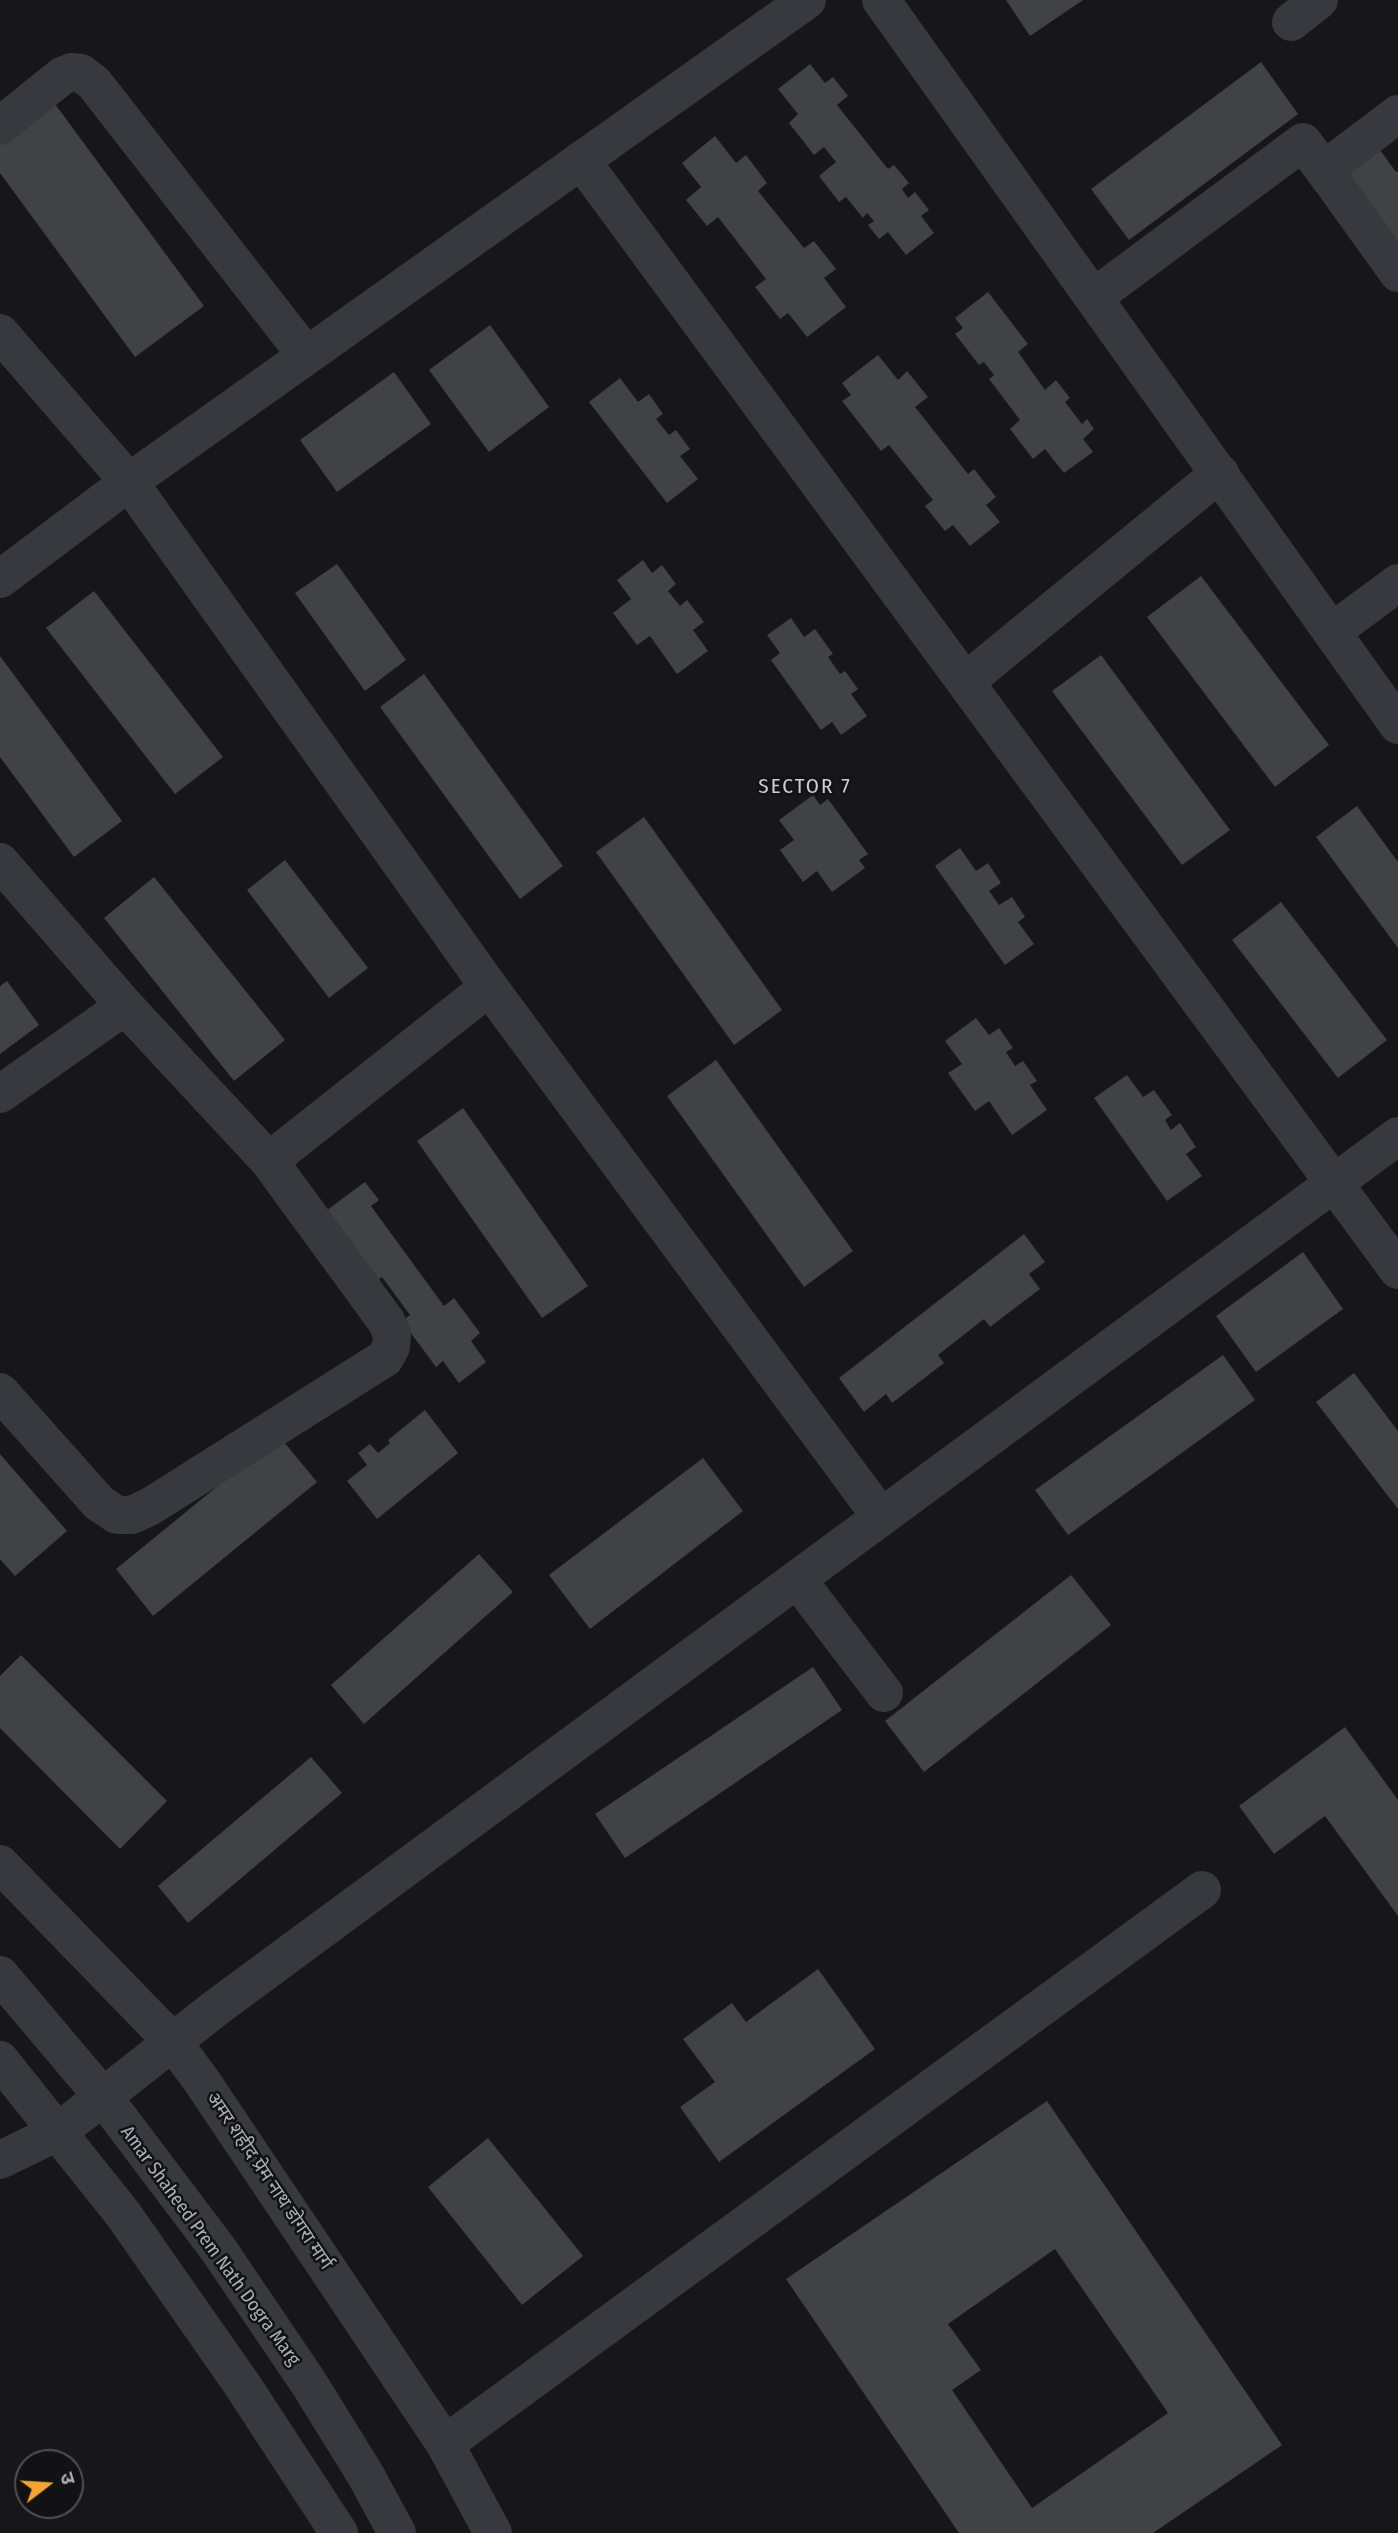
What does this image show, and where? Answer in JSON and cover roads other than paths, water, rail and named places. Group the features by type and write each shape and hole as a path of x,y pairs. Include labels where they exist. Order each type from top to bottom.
{"street":[{"path":"0,579 306,355 807,0"},
{"path":"881,0 1398,724"},
{"path":"0,126 62,76 72,72 82,73 94,83 306,355"},
{"path":"1331,180 1324,170 1398,114"},
{"path":"1094,297 1303,142 1398,273"},
{"path":"582,160 1398,1270"},
{"path":"0,333 129,482 489,987 881,1517"},
{"path":"965,682 1220,474"},
{"path":"1333,631 1398,583"},
{"path":"0,862 125,1006 268,1161 386,1321 392,1334 391,1347 385,1358 151,1506 132,1515 117,1515 99,1503 0,1392"},
{"path":"268,1161 489,987"},
{"path":"0,1094 125,1006"},
{"path":"0,2160 58,2132 104,2098 172,2041 1398,1136"},
{"path":"797,1579 884,1693"},
{"name":"अमर शहीद प्रेम नाथ डोगरा मार्ग","path":"0,1864 172,2041 239,2136 445,2444 493,2533"},
{"path":"445,2444 1202,1890"},
{"name":"Amar Shaheed Prem Nath Dogra Marg","path":"0,1975 104,2098 218,2249 365,2474 397,2533"},
{"path":"0,2060 123,2214 243,2386 339,2533"}],"district":[{"name":"SECTOR 7","path":"805,787"}]}
